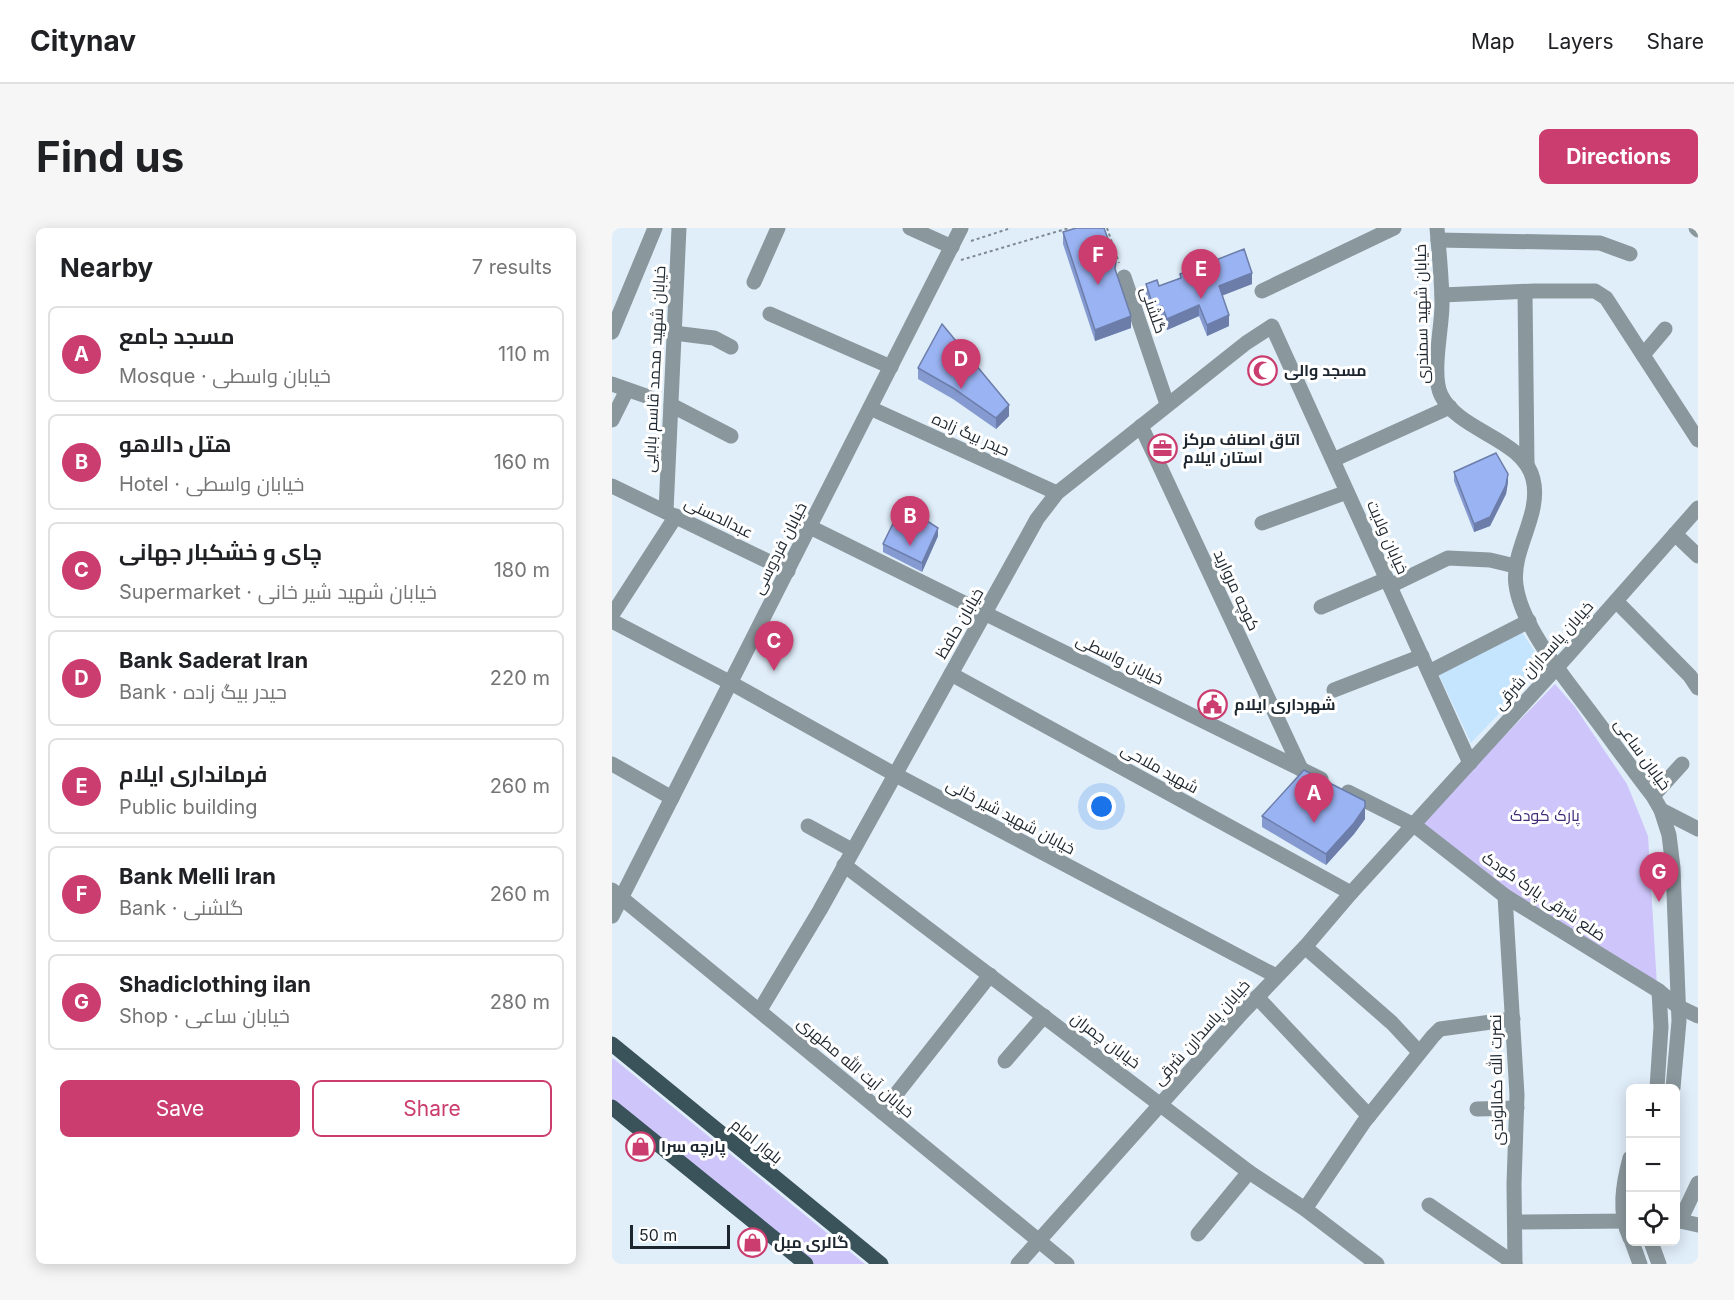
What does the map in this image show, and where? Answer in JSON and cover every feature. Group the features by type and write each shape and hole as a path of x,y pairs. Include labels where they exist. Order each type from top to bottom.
{"main road":[{"name":"بلوار امام","path":"612,1044 881,1264"},
{"path":"612,1107 806,1264"}],"street":[{"path":"612,332 655,228"},
{"name":"خیابان شهید محمد قاسم بابایی","path":"671,513 671,405 679,228"},
{"path":"754,282 778,228"},
{"path":"910,228 952,247"},
{"name":"خیابان فردوسی","path":"612,916 617,893 672,798 961,228"},
{"path":"1262,291 1394,228"},
{"path":"1437,234 1600,243 1630,254"},
{"name":"خیابان شهید سمندری","path":"1437,234 1442,295 1437,367 1440,394 1450,407 1479,429 1513,450 1527,465"},
{"name":"گلشنی","path":"1124,277 1167,404"},
{"path":"1442,295 1595,291 1606,298 1698,440"},
{"path":"1525,292 1527,465 1533,478 1534,493 1530,517 1515,566 1516,586 1528,621 1557,667"},
{"path":"770,314 891,367"},
{"name":"خیابان حافظ","path":"760,1010 844,865 1037,519 1057,493 1245,343 1272,326"},
{"name":"خیابان ولایت","path":"1272,326 1470,762"},
{"path":"1643,355 1665,328"},
{"path":"674,333 714,338 730,347"},
{"path":"612,384 649,397"},
{"path":"612,420 627,390"},
{"path":"671,405 731,436"},
{"path":"1333,460 1450,407"},
{"name":"حیدر بیگ زاده","path":"870,408 1057,493"},
{"name":"کوچه مروارید","path":"1141,426 1301,769"},
{"name":"عبدالحسنی","path":"612,486 788,571"},
{"path":"1262,523 1347,492"},
{"name":"خیابان پاسداران شرقی","path":"1414,825 1698,508"},
{"path":"612,615 671,513"},
{"name":"خیابان واسطی","path":"810,527 1414,825"},
{"path":"1675,534 1698,556"},
{"path":"1321,607 1389,583 1448,558 1481,559 1515,566"},
{"path":"1616,601 1690,676 1698,688"},
{"name":"خیابان شهید شیر خانی","path":"612,621 731,683 894,774 1276,976"},
{"path":"1429,672 1528,621"},
{"path":"1334,690 1422,656"},
{"name":"خیابان ساعی","path":"1557,667 1657,803 1669,835 1673,868 1679,1021 1673,1084"},
{"name":"شهید ملاحی","path":"951,674 1351,893"},
{"path":"612,764 672,798"},
{"path":"1682,764 1657,803 1698,829"},
{"name":"خیابان پاسدارن شرقی","path":"1018,1264 1414,825"},
{"name":"ضلع شرقی پارک کودک","path":"1414,825 1505,896 1659,992 1677,1006 1698,1016"},
{"path":"808,826 852,850"},
{"name":"خیابان چمران","path":"844,865 1249,1172 1305,1209 1377,1264"},
{"name":"خیابان آیت الله مطهری","path":"617,893 1067,1264"},
{"name":"نصرت الله کمالوندی","path":"1505,896 1517,1108 1514,1184 1515,1264"},
{"path":"1305,947 1392,1023 1419,1052"},
{"path":"882,1112 990,975"},
{"path":"1657,1084 1661,1027 1659,992"},
{"path":"1257,997 1369,1116"},
{"path":"1005,1061 1044,1016"},
{"path":"1305,1209 1369,1116 1440,1029 1513,1019"},
{"path":"1477,1109 1517,1108"},
{"path":"1198,1234 1249,1172"},
{"path":"1626,1175 1623,1204 1626,1214"},
{"path":"1680,1218 1698,1183"},
{"path":"1429,1205 1515,1264"},
{"path":"1515,1222 1626,1221"},
{"path":"1680,1222 1698,1225"},
{"path":"1633,1246 1640,1264"},
{"path":"1652,1246 1659,1264"}],"path":[{"path":"952,247 1011,228"},
{"path":"941,266 1069,228"},
{"name":"گلشنی","path":"1107,228 1124,277"}],"shaded area":[{"path":"1521,631 1544,666 1471,743 1438,673"}],"green space":[{"name":"پارک کودک","path":"1555,684 1575,707 1627,784 1648,836 1657,986 1506,893 1418,824"},
{"path":"612,1059 865,1264 814,1264 612,1099"}],"building":[{"path":"1076,228 1104,228 1131,316 1095,330 1063,232"},
{"path":"1244,249 1252,273 1219,286 1229,315 1207,325 1199,305 1167,319 1162,306 1154,309 1146,284 1157,280 1159,286 1181,278 1180,274"},
{"path":"942,324 1009,405 996,418 953,388 918,368"},
{"path":"1496,453 1508,474 1506,485 1490,517 1474,524 1454,472"},
{"path":"903,503 921,509 918,515 938,528 922,563 883,544"},
{"path":"1304,770 1365,801 1365,807 1354,823 1326,854 1262,816"}],"place":[{"name":"Bank Melli Iran","path":"1098,285"},
{"name":"فرمانداری ایلام","path":"1201,299"},
{"name":"مسجد والی","path":"1263,370"},
{"name":"Bank Saderat Iran","path":"961,389"},
{"name":"اتاق اصناف مرکز استان ایلام","path":"1162,448"},
{"name":"هتل دالاهو","path":"910,546"},
{"name":"چای و خشکبار جهانی","path":"774,671"},
{"name":"شهرداری ایلام","path":"1213,704"},
{"name":"مسجد جامع","path":"1314,823"},
{"name":"Shadiclothing ilan","path":"1659,902"},
{"name":"پارچه سرا","path":"640,1146"},
{"name":"گالری مبل","path":"753,1242"}]}
